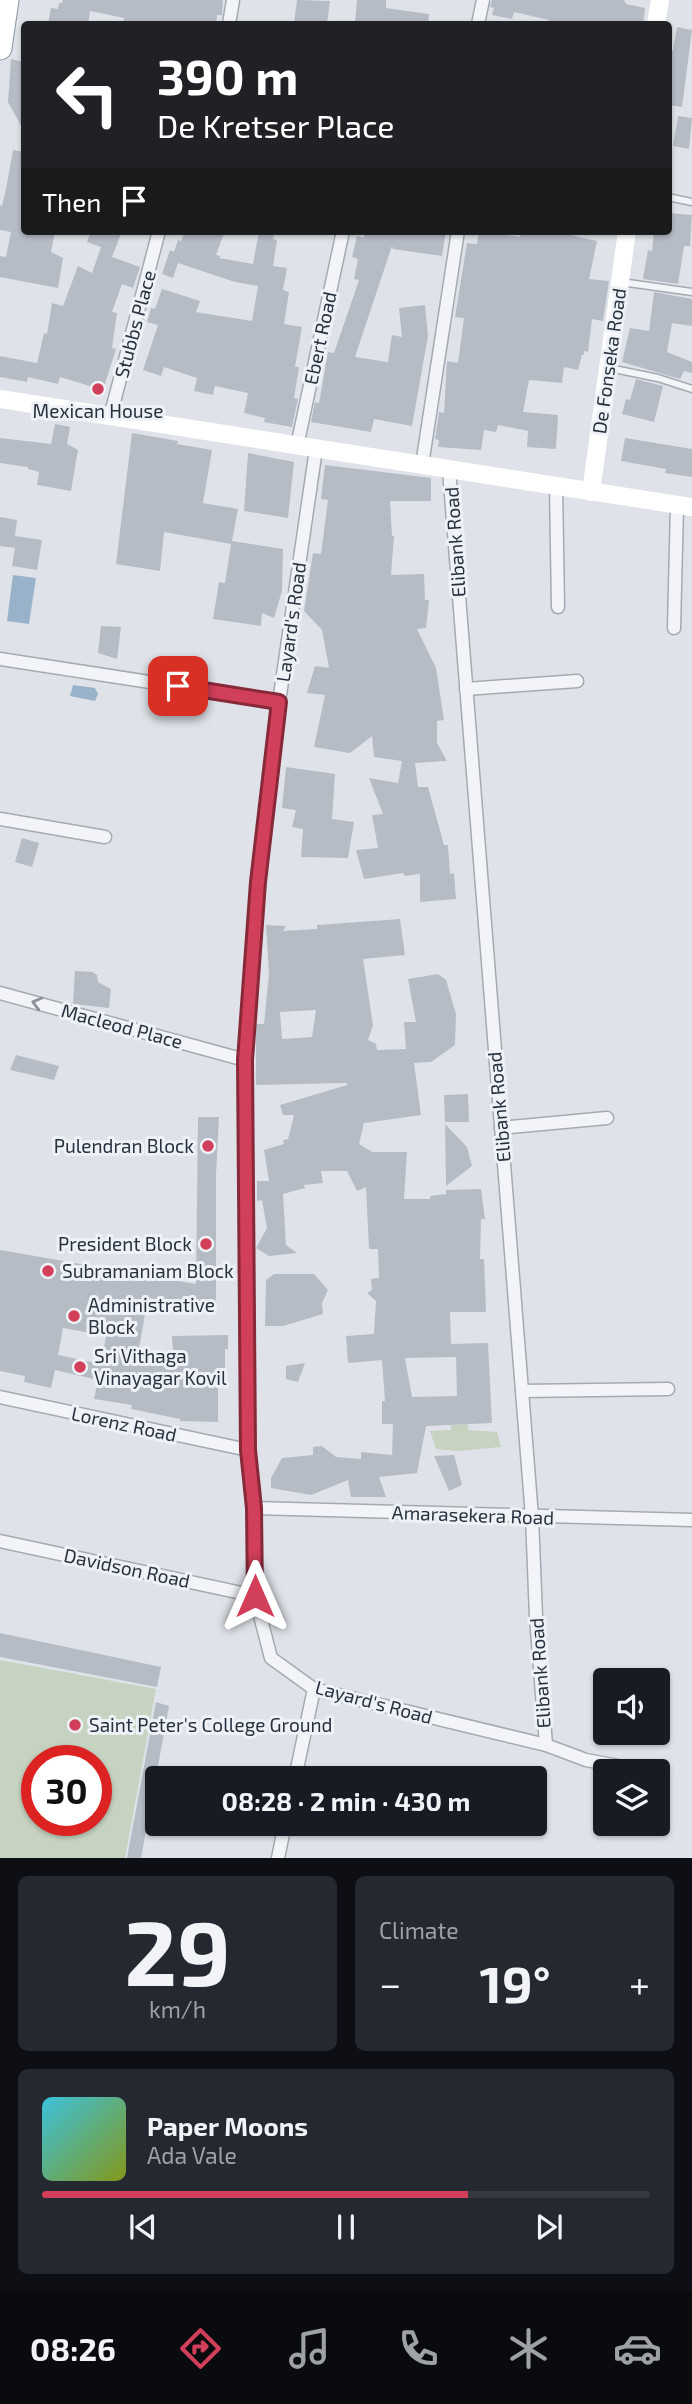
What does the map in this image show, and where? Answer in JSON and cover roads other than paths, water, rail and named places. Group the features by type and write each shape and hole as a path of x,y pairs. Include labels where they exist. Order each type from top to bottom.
{"highway":[{"path":"0,48 8,0"}],"main road":[{"path":"656,21 660,0"},
{"name":"De Fonseka Road","path":"591,492 627,235"},
{"path":"0,399 685,506"}],"street":[{"path":"230,21 233,0"},
{"path":"479,21 483,0"},
{"name":"Stubbs Place","path":"110,417 158,235"},
{"name":"Ebert Road","path":"297,446 343,235"},
{"path":"422,465 457,235"},
{"name":"Layard's Road","path":"316,449 279,702 258,882 245,1060 248,1450 254,1508 255,1596 271,1658 314,1689 546,1745 593,1761"},
{"name":"Elibank Road","path":"449,470 532,1517 536,1617 546,1745"},
{"path":"556,486 558,607"},
{"path":"674,628 685,506"},
{"path":"0,659 279,702"},
{"path":"466,689 577,681"},
{"path":"0,819 105,837"},
{"name":"Macleod Place","path":"0,993 245,1060"},
{"path":"500,1128 607,1118"},
{"path":"522,1391 668,1389"},
{"name":"Lorenz Road","path":"0,1397 248,1450"},
{"name":"Amarasekera Road","path":"254,1508 692,1520"},
{"name":"Davidson Road","path":"0,1541 255,1596"},
{"path":"298,1766 314,1689"},
{"path":"278,1858 283,1836"}],"lane":[{"path":"672,198 692,202"},
{"path":"621,282 692,292"},
{"path":"608,368 658,378 692,389"}],"water":[{"path":"13,575 36,578 29,624 7,621"},
{"path":"73,685 95,688 98,694 95,701 70,696"}],"place":[{"name":"Mexican House","path":"98,389"},
{"name":"Pulendran Block","path":"208,1146"},
{"name":"President Block","path":"206,1244"},
{"name":"Subramaniam Block","path":"48,1271"},
{"name":"Administrative Block","path":"74,1316"},
{"name":"Sri Vithaga Vinayagar Kovil","path":"80,1367"},
{"name":"Saint Peter's College Ground","path":"75,1725"}]}
